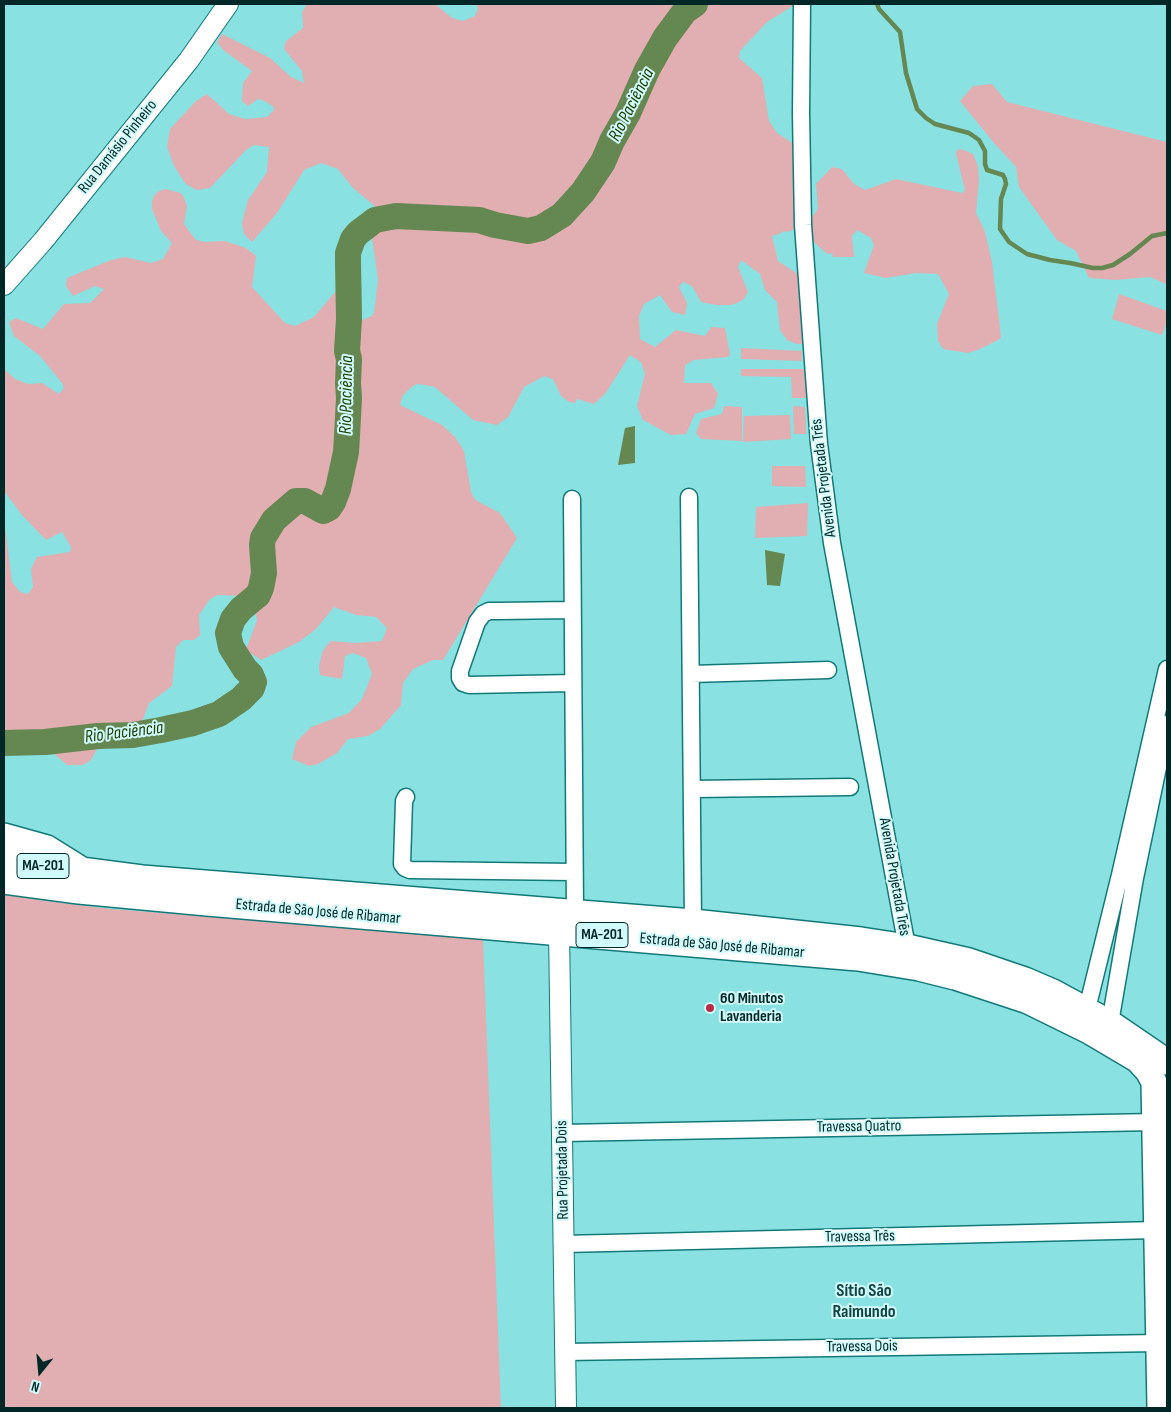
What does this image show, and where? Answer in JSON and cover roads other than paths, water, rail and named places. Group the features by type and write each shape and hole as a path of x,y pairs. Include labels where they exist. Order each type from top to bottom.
{"main road":[{"path":"4,836 47,848 82,871"},
{"name":"Estrada de São José de Ribamar","path":"4,860 142,878 693,922 907,947 969,961 998,970 1053,992 1110,1023 1167,1062"},
{"name":"Estrada de São José de Ribamar","path":"4,881 118,895 559,931 858,958 919,968 955,976 993,988 1028,1002 1089,1031 1138,1060 1148,1071 1154,1082 1159,1105"},
{"name":"MA-201","path":"1159,1105 1157,1230 1160,1408"}],"street":[{"name":"Rua Damásio Pinheiro","path":"4,285 43,241 189,60 228,4"},
{"name":"Avenida Projetada Três","path":"802,4 803,225 818,444 832,543 907,947"},
{"path":"689,497 693,922"},
{"path":"572,499 574,912"},
{"path":"572,610 498,611 482,614 477,622 460,671 460,678 463,683 469,685 573,683"},
{"path":"1110,1023 1128,876 1163,722 1167,669"},
{"path":"691,674 828,670"},
{"path":"692,789 850,787"},
{"path":"406,797 404,801 402,864 405,868 410,870 574,872"},
{"path":"1087,1010 1128,876"},
{"name":"Rua Projetada Dois","path":"559,931 566,1408"},
{"name":"Travessa Quatro","path":"562,1132 1159,1105"},
{"name":"Travessa Três","path":"564,1244 1157,1230"},
{"name":"Travessa Dois","path":"565,1352 1159,1343"}],"waterway":[{"name":"Rio Paciência","path":"4,743 45,742 98,736 133,735 193,723 219,714 241,699 252,688 254,682 251,675 231,647 228,633 233,619 241,609 258,595 261,588 264,573 263,538 274,520 296,501 305,501 323,511 329,508 338,489 346,452 347,436 349,398 349,359 347,351 349,319 348,253 353,239 375,220 396,216 479,220 528,231 541,228 562,215 583,192 603,162 647,70 665,38 685,11 695,4"},
{"path":"877,4 879,9 900,32 906,73 917,109 935,124 969,133 979,140 985,151 987,170 1003,175 1006,184 1001,199 1000,229 1009,242 1027,254 1050,260 1102,268 1113,265 1152,236 1167,233"}],"place":[{"name":"60 Minutos Lavanderia","path":"710,1008"}],"district":[{"name":"Sítio São Raimundo","path":"864,1301"}]}
